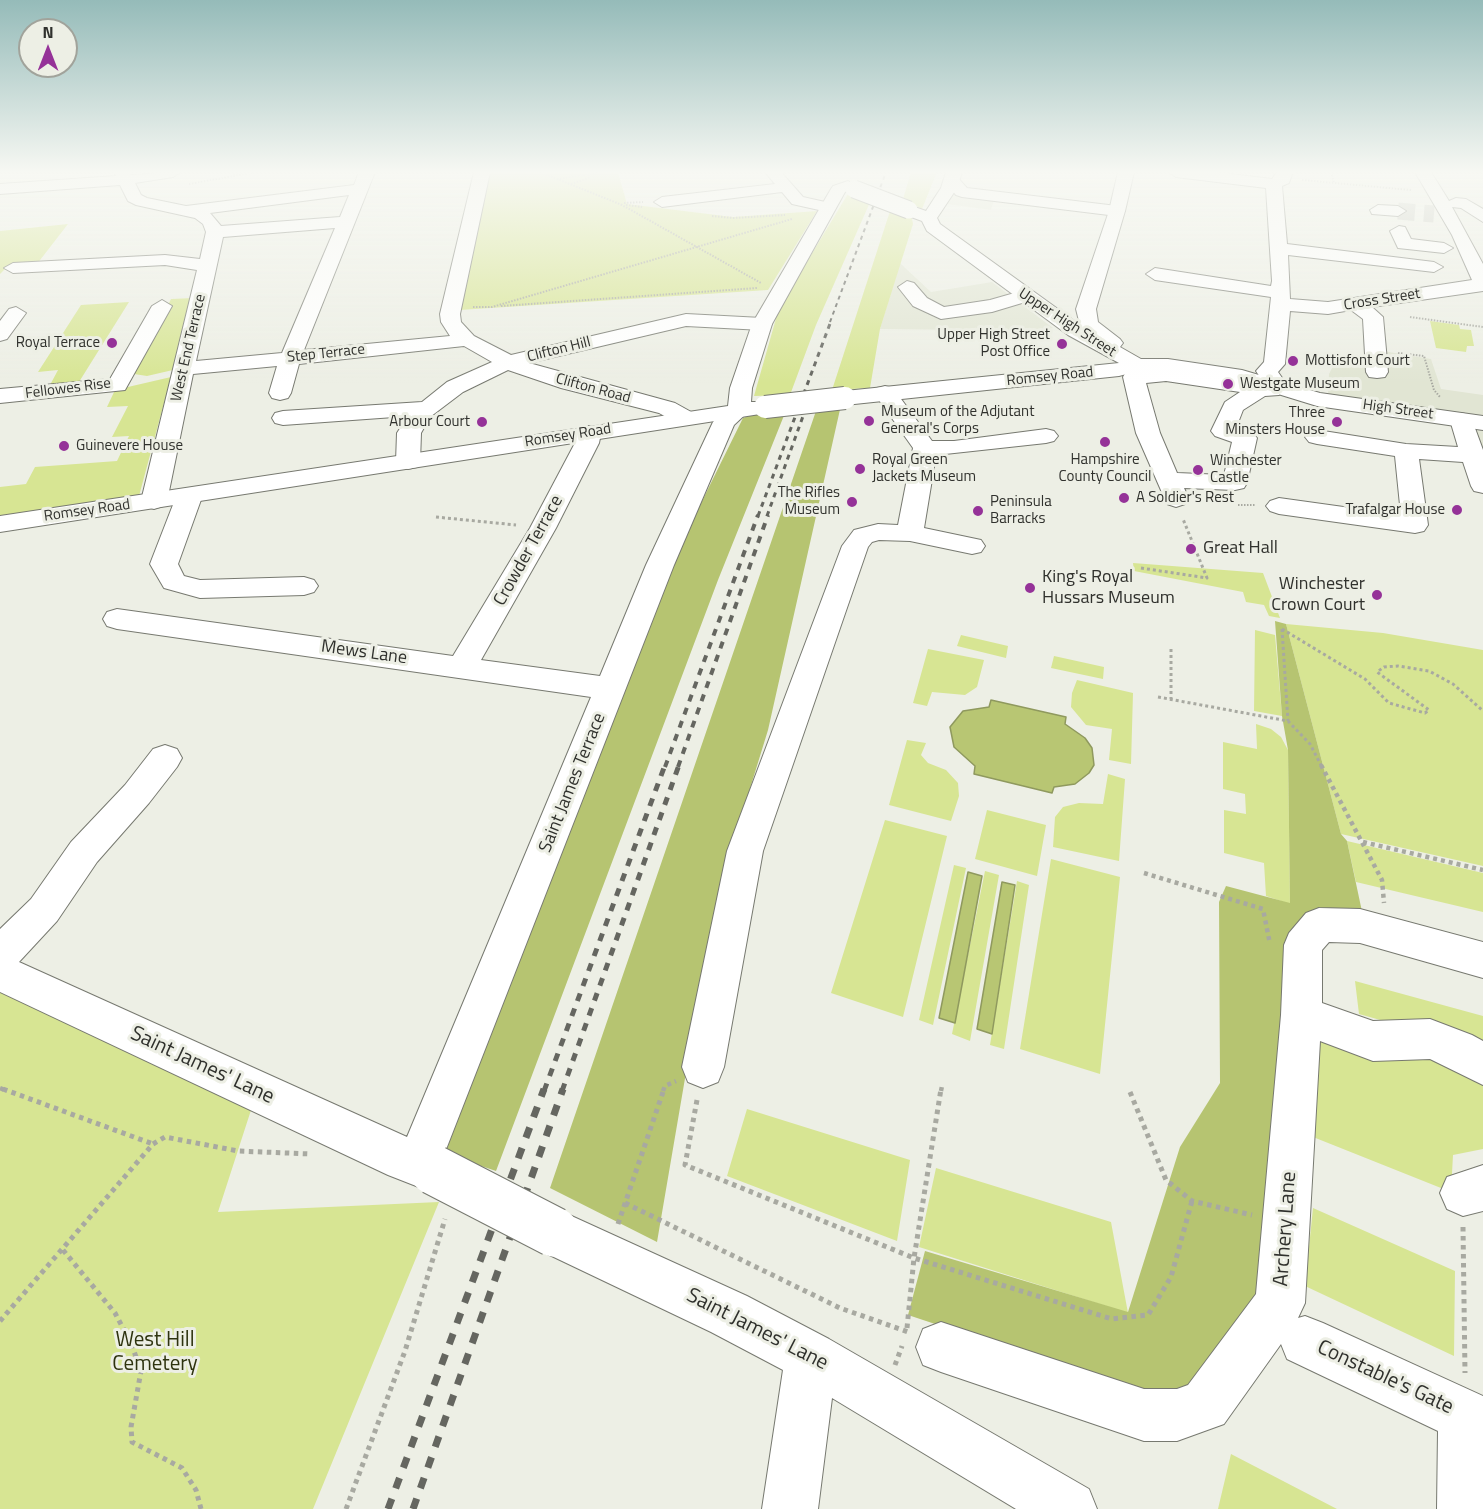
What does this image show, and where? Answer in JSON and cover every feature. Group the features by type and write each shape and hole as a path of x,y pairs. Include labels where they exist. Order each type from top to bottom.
{"street":[{"name":"West End Terrace","path":"154,501 213,242"},
{"path":"280,393 290,358 336,242"},
{"path":"452,306 466,242"},
{"path":"739,401 775,288 805,242"},
{"name":"Upper High Street","path":"953,242 1024,296 1106,350 1135,375"},
{"path":"1111,242 1086,309 1088,322 1092,328 1120,347 1135,375 1148,433 1182,515"},
{"path":"1167,480 1234,483 1245,438 1223,431 1233,407 1274,364 1280,299 1278,242"},
{"path":"1403,242 1476,259"},
{"path":"1467,242 1476,259 1483,285"},
{"path":"1278,248 1341,249 1428,264"},
{"path":"13,268 165,260 209,266"},
{"name":"Cross Street","path":"1155,274 1280,299 1317,309 1483,285"},
{"path":"907,287 920,302 941,313 992,306 1024,296"},
{"path":"1340,289 1373,317 1377,372"},
{"name":"Fellowes Rise","path":"0,396 117,385 162,306"},
{"name":"Clifton Road","path":"452,306 451,322 467,340 508,362 569,383 667,408 685,418"},
{"path":"1045,310 1086,309"},
{"path":"0,335 16,313"},
{"name":"Clifton Hill","path":"408,462 412,424 426,408 455,387 508,362 677,322 762,324"},
{"name":"Step Terrace","path":"184,369 467,340"},
{"name":"Romsey Road","path":"0,524 189,497 685,418 739,401 765,407 1119,370 1135,375 1261,380"},
{"name":"High Street","path":"1261,380 1305,396 1472,421"},
{"path":"885,393 925,448 910,533"},
{"name":"Saint James Terrace","path":"426,1176 660,565 724,422 739,401"},
{"path":"283,418 426,408"},
{"path":"1472,421 1472,455 1483,486"},
{"name":"Crowder Terrace","path":"462,666 543,528 587,443 589,433"},
{"path":"925,448 954,448 1046,436"},
{"path":"1317,437 1406,451 1472,455"},
{"path":"1279,506 1415,525 1406,451"},
{"path":"189,497 164,564 174,582 200,590 304,586"},
{"path":"703,1067 745,851 800,693 855,546 862,536 878,532 910,533 972,546"},
{"name":"Mews Lane","path":"117,619 462,666 611,689"},
{"path":"0,955 44,910 84,852 137,794 165,758"},
{"name":"Archery Lane","path":"924,1340 1087,1398 1144,1415 1177,1415 1205,1405 1280,1303 1301,1015 1303,945 1319,925 1360,926 1483,960"},
{"name":"Saint James' Lane","path":"0,973 426,1176 554,1232 729,1314 811,1357 1069,1509"},
{"path":"1301,1015 1373,1041 1402,1038 1431,1039 1457,1049 1483,1064"},
{"name":"Constable's Gate","path":"1305,1341 1474,1420 1465,1509"},
{"path":"790,1509 811,1357"}],"path":[{"path":"687,242 775,288"},
{"path":"492,307 711,242"},
{"path":"452,306 492,307 775,288"},
{"path":"1400,316 1483,327"},
{"path":"1424,356 1434,390"},
{"path":"1235,505 1279,506"},
{"path":"1141,568 1207,578 1182,515"},
{"path":"436,517 511,524"},
{"path":"1288,721 1282,630 1365,679 1389,703 1425,713 1429,710 1377,672 1384,667 1398,666 1429,671 1453,684 1483,711"},
{"path":"1170,699 1172,649"},
{"path":"1158,697 1288,721 1310,744 1382,880 1386,933"},
{"path":"1362,842 1483,870"},
{"path":"1143,873 1263,909"},
{"path":"614,1235 666,1086 703,1067"},
{"path":"703,1067 685,1165 914,1258 1112,1319 1148,1315 1171,1277 1191,1201"},
{"path":"893,1374 924,1340 914,1258 942,1086"},
{"path":"0,1088 153,1144"},
{"path":"1130,1092 1166,1180 1191,1201 1261,1218 1284,1245"},
{"path":"0,1321 153,1144 165,1137 176,1137 238,1151 321,1155"},
{"path":"346,1509 405,1351 426,1176"},
{"path":"1473,1191 1474,1420"},
{"path":"625,1203 840,1308 924,1340"},
{"path":"63,1250 115,1313 131,1343 141,1371 131,1427 132,1442 145,1451 182,1468 196,1490 201,1509"}],"shaded area":[{"path":"900,263 931,292 992,282 1053,328 1005,337 993,327 970,330 880,329"},
{"path":"1371,349 1431,359 1441,389 1483,395 1483,464 1470,427 1328,394 1329,374 1335,362 1374,368"},
{"path":"841,405 768,730 732,847 695,1020 657,1242 550,1188 817,408"},
{"path":"762,411 785,413 718,580 496,1171 437,1151 670,566 743,418"},
{"path":"1275,621 1286,624 1341,834 1347,841 1364,921 1315,918 1275,1276 1197,1391 1155,1397 908,1315 925,1251 1128,1312 1180,1147 1220,1083 1219,902 1226,886 1290,903 1288,750 1282,716"},
{"path":"991,700 1066,717 1065,724 1085,738 1092,748 1094,765 1089,773 1075,784 1054,787 1052,793 974,774 975,766 954,747 950,727 963,711 989,707"},
{"path":"968,872 982,876 955,1023 939,1018"},
{"path":"1002,882 1015,885 992,1034 977,1029"}],"green space":[{"path":"0,242 54,242 37,264 8,266 0,274"},
{"path":"474,242 798,242 768,290 460,310"},
{"path":"819,242 852,242 816,325 790,395 754,396 779,308"},
{"path":"880,242 907,242 880,329 870,388 832,390"},
{"path":"193,298 173,370 147,376 134,374 171,299"},
{"path":"129,302 79,382 50,385 58,370 38,372 81,305"},
{"path":"1430,321 1459,325 1460,329 1471,330 1474,346 1467,346 1466,352 1436,348"},
{"path":"171,377 139,496 0,516 0,487 26,484 35,467 117,461 129,436 112,437 128,406 107,407 115,390"},
{"path":"1133,563 1263,573 1280,618 1269,616 1264,605 1246,602 1243,592 1134,571"},
{"path":"1286,624 1383,633 1483,650 1483,866 1341,834"},
{"path":"1255,630 1275,635 1282,716 1254,711"},
{"path":"961,635 1008,646 1006,658 957,646"},
{"path":"928,649 984,660 977,687 965,695 932,692 927,706 913,703"},
{"path":"1054,656 1104,667 1103,679 1051,668"},
{"path":"1077,680 1133,693 1131,764 1109,760 1112,729 1086,725 1071,707 1072,693"},
{"path":"1256,724 1271,729 1281,737 1288,750 1290,904 1266,896 1264,863 1224,853 1224,810 1246,814 1245,794 1223,789 1223,742 1257,749"},
{"path":"907,740 926,743 921,755 928,763 946,770 958,783 959,796 951,821 889,805"},
{"path":"1108,774 1125,779 1119,861 1053,847 1055,817 1063,807 1079,803 1103,804"},
{"path":"987,810 1046,825 1037,876 975,859"},
{"path":"885,820 947,836 903,1017 831,993"},
{"path":"1347,841 1483,873 1483,912 1356,882"},
{"path":"1051,859 1120,877 1100,1074 1020,1049"},
{"path":"954,865 966,868 933,1025 919,1020"},
{"path":"985,871 999,875 970,1041 952,1034"},
{"path":"1017,881 1029,885 1004,1049 990,1045"},
{"path":"1355,981 1483,1016 1483,1049 1359,1014"},
{"name":"West Hill Cemetery","path":"0,988 252,1107 218,1212 439,1202 313,1509 0,1509"},
{"path":"1306,1033 1377,1061 1409,1055 1441,1059 1483,1083 1483,1149 1453,1155 1451,1192 1303,1133"},
{"path":"747,1109 910,1160 897,1241 727,1176"},
{"path":"936,1168 1111,1222 1128,1313 919,1247"},
{"path":"1313,1208 1455,1271 1454,1356 1305,1286"},
{"path":"1231,1454 1337,1509 1218,1509"}],"railway":[{"path":"830,322 860,242"},
{"path":"758,516 831,321"},
{"path":"767,516 811,394"},
{"path":"665,767 758,515"},
{"path":"678,767 768,515"},
{"path":"544,1091 665,765"},
{"path":"562,1091 679,765"},
{"path":"388,1509 544,1089"},
{"path":"413,1509 563,1089"}],"place":[{"name":"Royal Terrace","path":"112,343"},
{"name":"Upper High Street Post Office","path":"1062,344"},
{"name":"Mottisfont Court","path":"1293,361"},
{"name":"Westgate Museum","path":"1228,384"},
{"name":"Museum of the Adjutant General's Corps","path":"869,421"},
{"name":"Arbour Court","path":"482,422"},
{"name":"Three Minsters House","path":"1337,422"},
{"name":"Hampshire County Council","path":"1105,442"},
{"name":"Guinevere House","path":"64,446"},
{"name":"Royal Green Jackets Museum","path":"860,469"},
{"name":"Winchester Castle","path":"1198,470"},
{"name":"A Soldier's Rest","path":"1124,498"},
{"name":"The Rifles Museum","path":"852,502"},
{"name":"Trafalgar House","path":"1457,510"},
{"name":"Peninsula Barracks","path":"978,511"},
{"name":"Great Hall","path":"1191,549"},
{"name":"King's Royal Hussars Museum","path":"1030,588"},
{"name":"Winchester Crown Court","path":"1377,595"}]}
